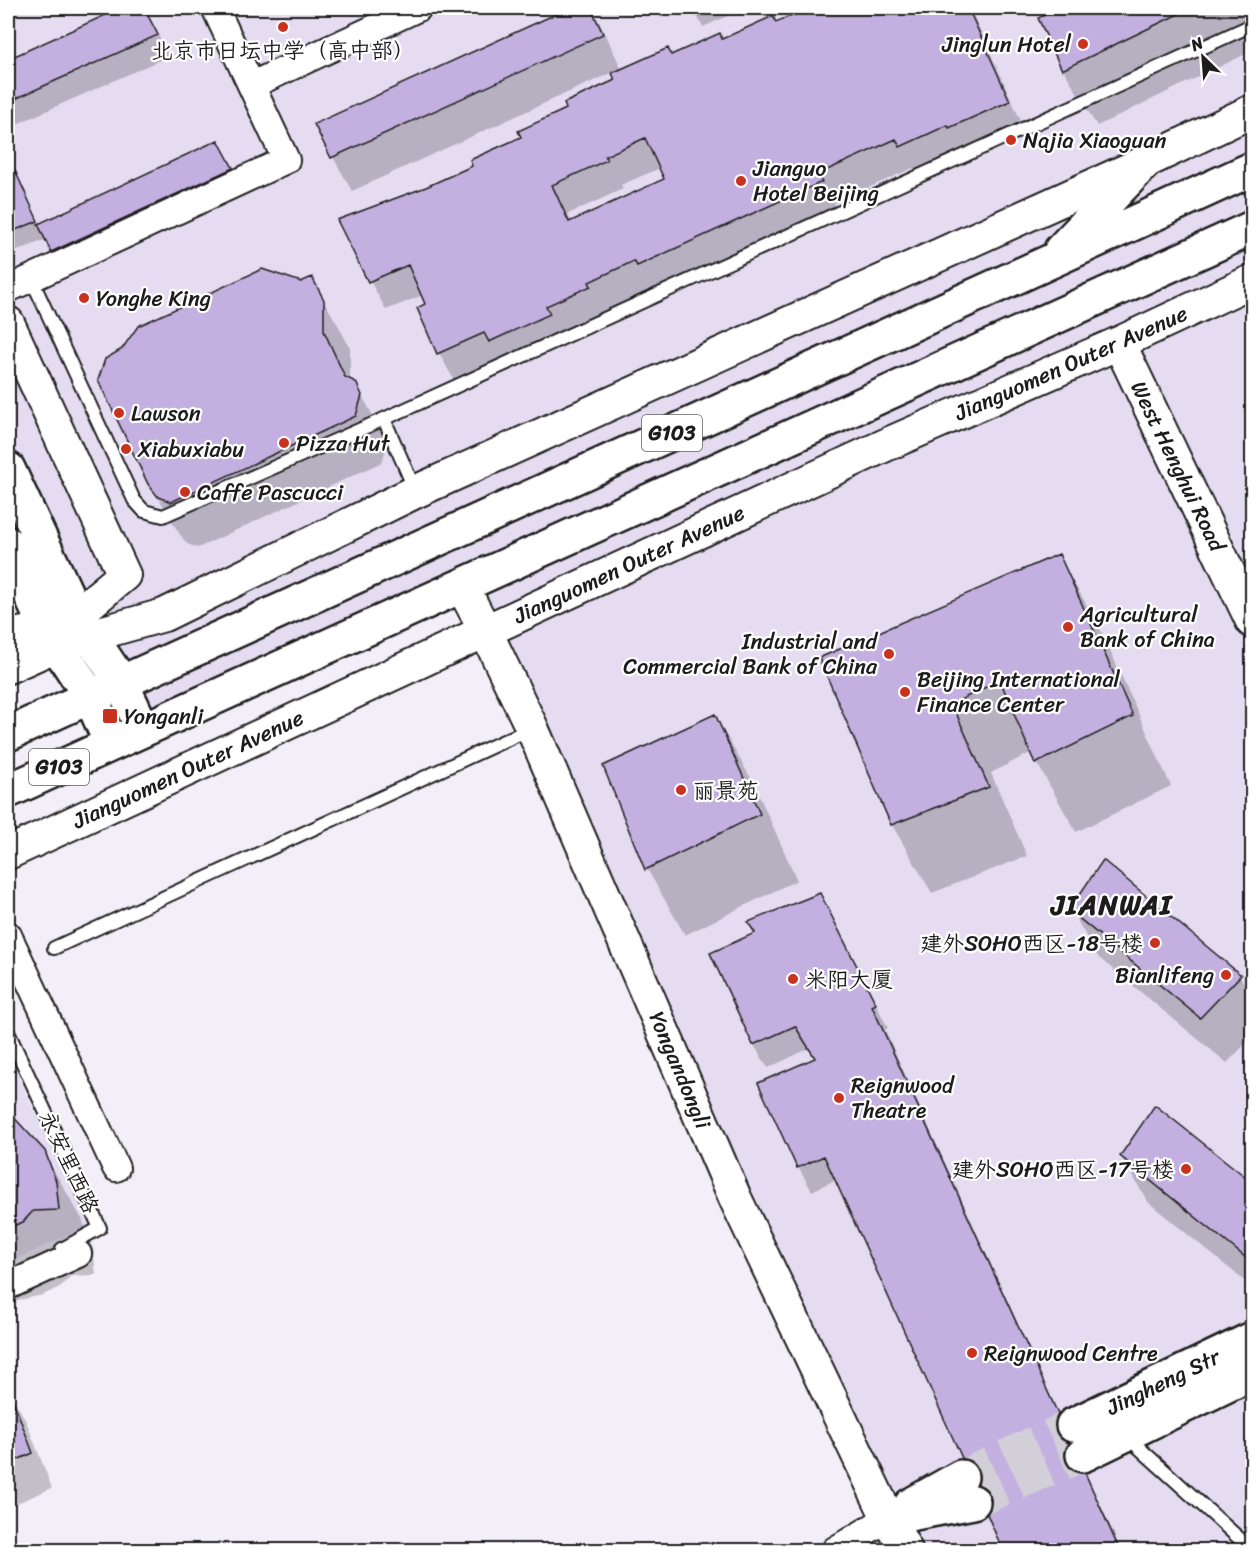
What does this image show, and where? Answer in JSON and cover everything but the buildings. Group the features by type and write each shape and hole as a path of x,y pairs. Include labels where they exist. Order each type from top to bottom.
{"main road":[{"path":"1049,262 1144,162"},
{"name":"G103","path":"8,734 1252,169"},
{"name":"G103","path":"142,729 1252,228"},
{"path":"8,469 84,626 121,682 142,729 111,743 90,696 52,637 8,544"},
{"name":"G103","path":"8,790 111,743"},
{"name":"Jingheng Str","path":"1252,1339 1078,1440 1125,1435 1252,1373"},
{"path":"888,1518 967,1490"}],"street":[{"path":"8,289 286,160 216,8"},
{"path":"252,85 418,8"},
{"path":"8,667 52,637 84,626 164,615 416,492 1252,111"},
{"name":"Jianguomen Outer Avenue","path":"8,853 890,443 1119,343 1252,281"},
{"path":"8,323 124,575 84,626"},
{"name":"West Henghui Road","path":"1119,343 1252,621"},
{"name":"Yongandongli","path":"462,586 532,728 736,1200 888,1518 906,1551"},
{"path":"8,636 52,637"},
{"name":"永安里西路","path":"8,935 116,1168"},
{"path":"8,1286 78,1254"},
{"path":"835,1551 888,1518"}],"lane":[{"path":"31,278 134,500 144,511 163,516 384,419 1252,25"},
{"path":"384,419 416,492"},
{"path":"54,948 532,728"},
{"name":"永安里西路","path":"8,1032 100,1228 8,1280"},
{"path":"1125,1435 1252,1551"}],"shaded area":[{"path":"8,8 1252,8 1252,1550 907,1550 462,586 117,731 8,508"},
{"path":"8,1056 90,1225 8,1263"}],"tunnel":[{"path":"961,1477 1073,1425"},
{"path":"973,1502 1083,1455"}],"place":[{"name":"北京市日坛中学（高中部）","path":"283,27"},
{"name":"Jinglun Hotel","path":"1083,44"},
{"name":"Najia Xiaoguan","path":"1011,140"},
{"name":"Jianguo Hotel Beijing","path":"741,181"},
{"name":"Yonghe King","path":"84,298"},
{"name":"Lawson","path":"119,413"},
{"name":"Pizza Hut","path":"284,443"},
{"name":"Xiabuxiabu","path":"126,449"},
{"name":"Caffe Pascucci","path":"185,492"},
{"name":"Agricultural Bank of China","path":"1068,627"},
{"name":"Industrial and Commercial Bank of China","path":"889,654"},
{"name":"Beijing International Finance Center","path":"905,692"},
{"name":"Yonganli","path":"110,716"},
{"name":"丽景苑","path":"681,790"},
{"name":"建外SOHO西区-18号楼","path":"1155,943"},
{"name":"Bianlifeng","path":"1226,975"},
{"name":"米阳大厦","path":"793,979"},
{"name":"Reignwood Theatre","path":"839,1098"},
{"name":"建外SOHO西区-17号楼","path":"1186,1169"},
{"name":"Reignwood Centre","path":"972,1353"}],"district":[{"name":"JIANWAI","path":"1112,904"}]}
